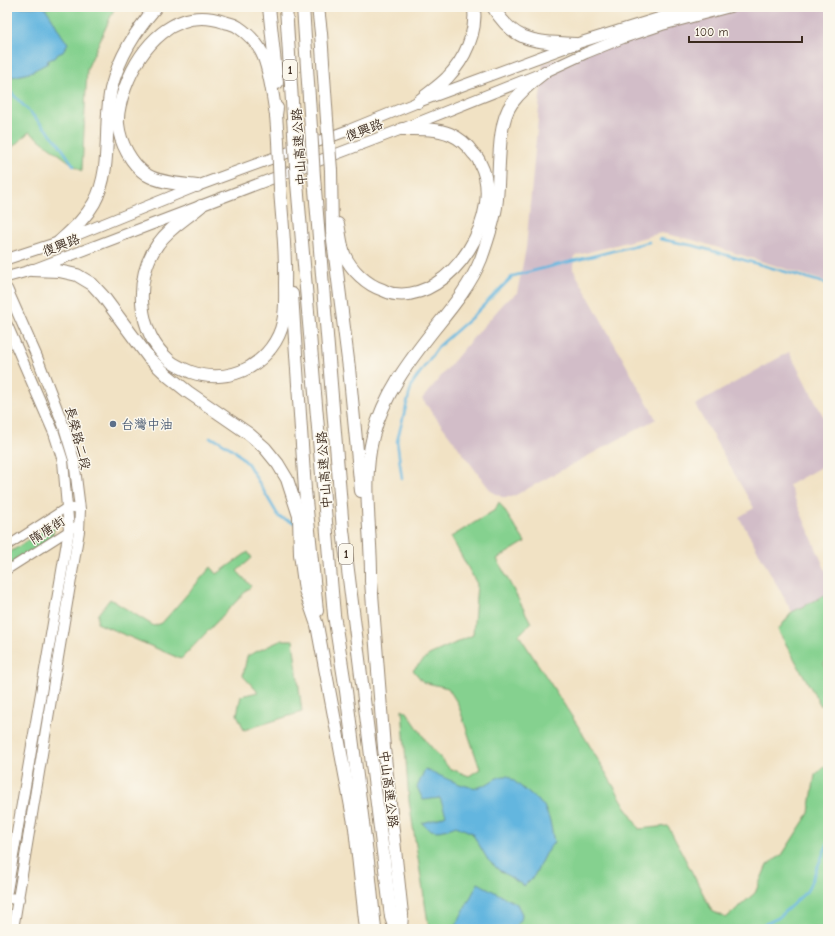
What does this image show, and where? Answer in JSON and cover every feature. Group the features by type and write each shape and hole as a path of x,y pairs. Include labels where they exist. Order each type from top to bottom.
{"highway":[{"path":"59,242 80,222 88,212 97,196 102,181 111,90 118,67 128,45 156,7"},
{"path":"269,7 278,99 276,116"},
{"name":"中山高速公路","path":"286,7 297,183 334,615 346,691 369,869 375,929"},
{"name":"中山高速公路","path":"303,7 314,177 343,530 391,917 395,929"},
{"path":"318,7 331,170 332,232 357,441 367,567 371,581"},
{"path":"321,33 324,7"},
{"path":"418,102 447,78 469,46 474,28 474,7"},
{"path":"493,7 500,19 511,30 526,38 540,41 575,44"},
{"path":"197,186 169,182 147,175 132,160 121,141 118,122 121,100 131,72 139,58 152,41 168,28 185,21 204,18 219,20 238,26 252,38 263,54 276,116 286,268 286,302 283,322 276,340 268,352 256,363 243,371 212,377 184,369 170,361 158,347 143,313 142,295 144,276 149,260 158,244 177,224 201,206"},
{"path":"401,929 402,914 384,748 371,581 367,493 369,463 373,438 379,416 387,397 399,376 415,352 458,299 470,281 480,261 489,235 496,207 500,145 504,123 511,104 534,80 546,72"},
{"path":"332,196 344,254 356,272 374,287 394,294 413,293 432,286 448,276 463,259 475,240 483,220 487,202 486,182 481,164 468,145 450,134 424,129 402,129"},
{"path":"286,268 290,280 293,307 297,385 309,532 317,606 317,625"},
{"path":"32,270 59,271 77,275 92,284 103,296 149,358 188,392 248,434 270,454 287,479 299,516 300,554 305,590 317,625 355,828 366,929"}],"main road":[{"name":"復興路","path":"7,259 59,242 197,186 575,44 694,7"},
{"name":"復興路","path":"7,277 32,270 402,129 546,72 586,53 623,38 662,25 730,7"},
{"name":"長榮路二段","path":"7,289 37,357 64,427 74,460 80,509 80,531 36,721 7,890"},
{"name":"長榮路二段","path":"7,325 54,433 62,460 69,530 47,724 13,929"},
{"path":"36,721 47,724"},
{"path":"7,898 19,899"}],"street":[{"name":"隋唐街","path":"7,546 67,507 80,509"},
{"name":"隋唐街","path":"7,570 79,524"}],"shaded area":[{"path":"710,7 828,7 828,282 693,240 661,233 574,256 573,269 656,419 512,497 502,497 491,491 422,399 505,302 517,293 526,248 543,64 627,32"},
{"path":"789,352 828,425 828,463 789,485 828,576 828,594 792,612 739,517 754,508 695,405"}],"green space":[{"path":"7,7 115,7 87,69 82,171 29,132 7,152"},
{"path":"499,502 525,542 497,559 531,623 519,635 578,726 639,829 668,826 712,911 726,918 755,893 767,865 782,855 809,813 815,775 828,763 828,916 823,928 429,929 409,801 402,709 407,712 427,742 449,768 469,776 480,769 458,704 448,688 423,682 413,670 429,655 473,635 477,584 451,537 495,510"},
{"path":"55,523 52,539 7,568 7,554"},
{"path":"248,552 252,558 237,571 251,586 181,659 97,623 98,614 110,599 154,626 162,623 211,567 217,574"},
{"path":"828,594 828,660 824,663 828,679 828,699 821,706 778,630 792,612"},
{"path":"282,640 293,640 302,712 244,730 237,714 241,696 258,692 243,676 247,656"}],"water":[{"path":"7,7 44,7 51,16 61,35 68,43 63,52 58,54 55,58 47,61 48,63 29,73 13,77 7,70"},
{"path":"425,769 460,784 473,787 483,786 500,777 508,776 544,806 550,821 554,842 545,854 534,876 524,886 499,870 488,860 472,833 456,826 434,831 422,823 446,815 440,798 423,800 417,787"},
{"path":"478,883 517,904 522,914 521,920 513,929 454,929"}],"waterway":[{"path":"7,88 57,141 74,166"},
{"path":"660,239 695,246 828,284"},
{"path":"402,479 397,441 412,384 439,346 471,318 513,276 649,242"},
{"path":"210,438 218,440 235,451 248,464 279,517 295,523"},
{"path":"755,929 778,918 807,891 828,843"}],"place":[{"name":"台灣中油","path":"113,424"}]}
